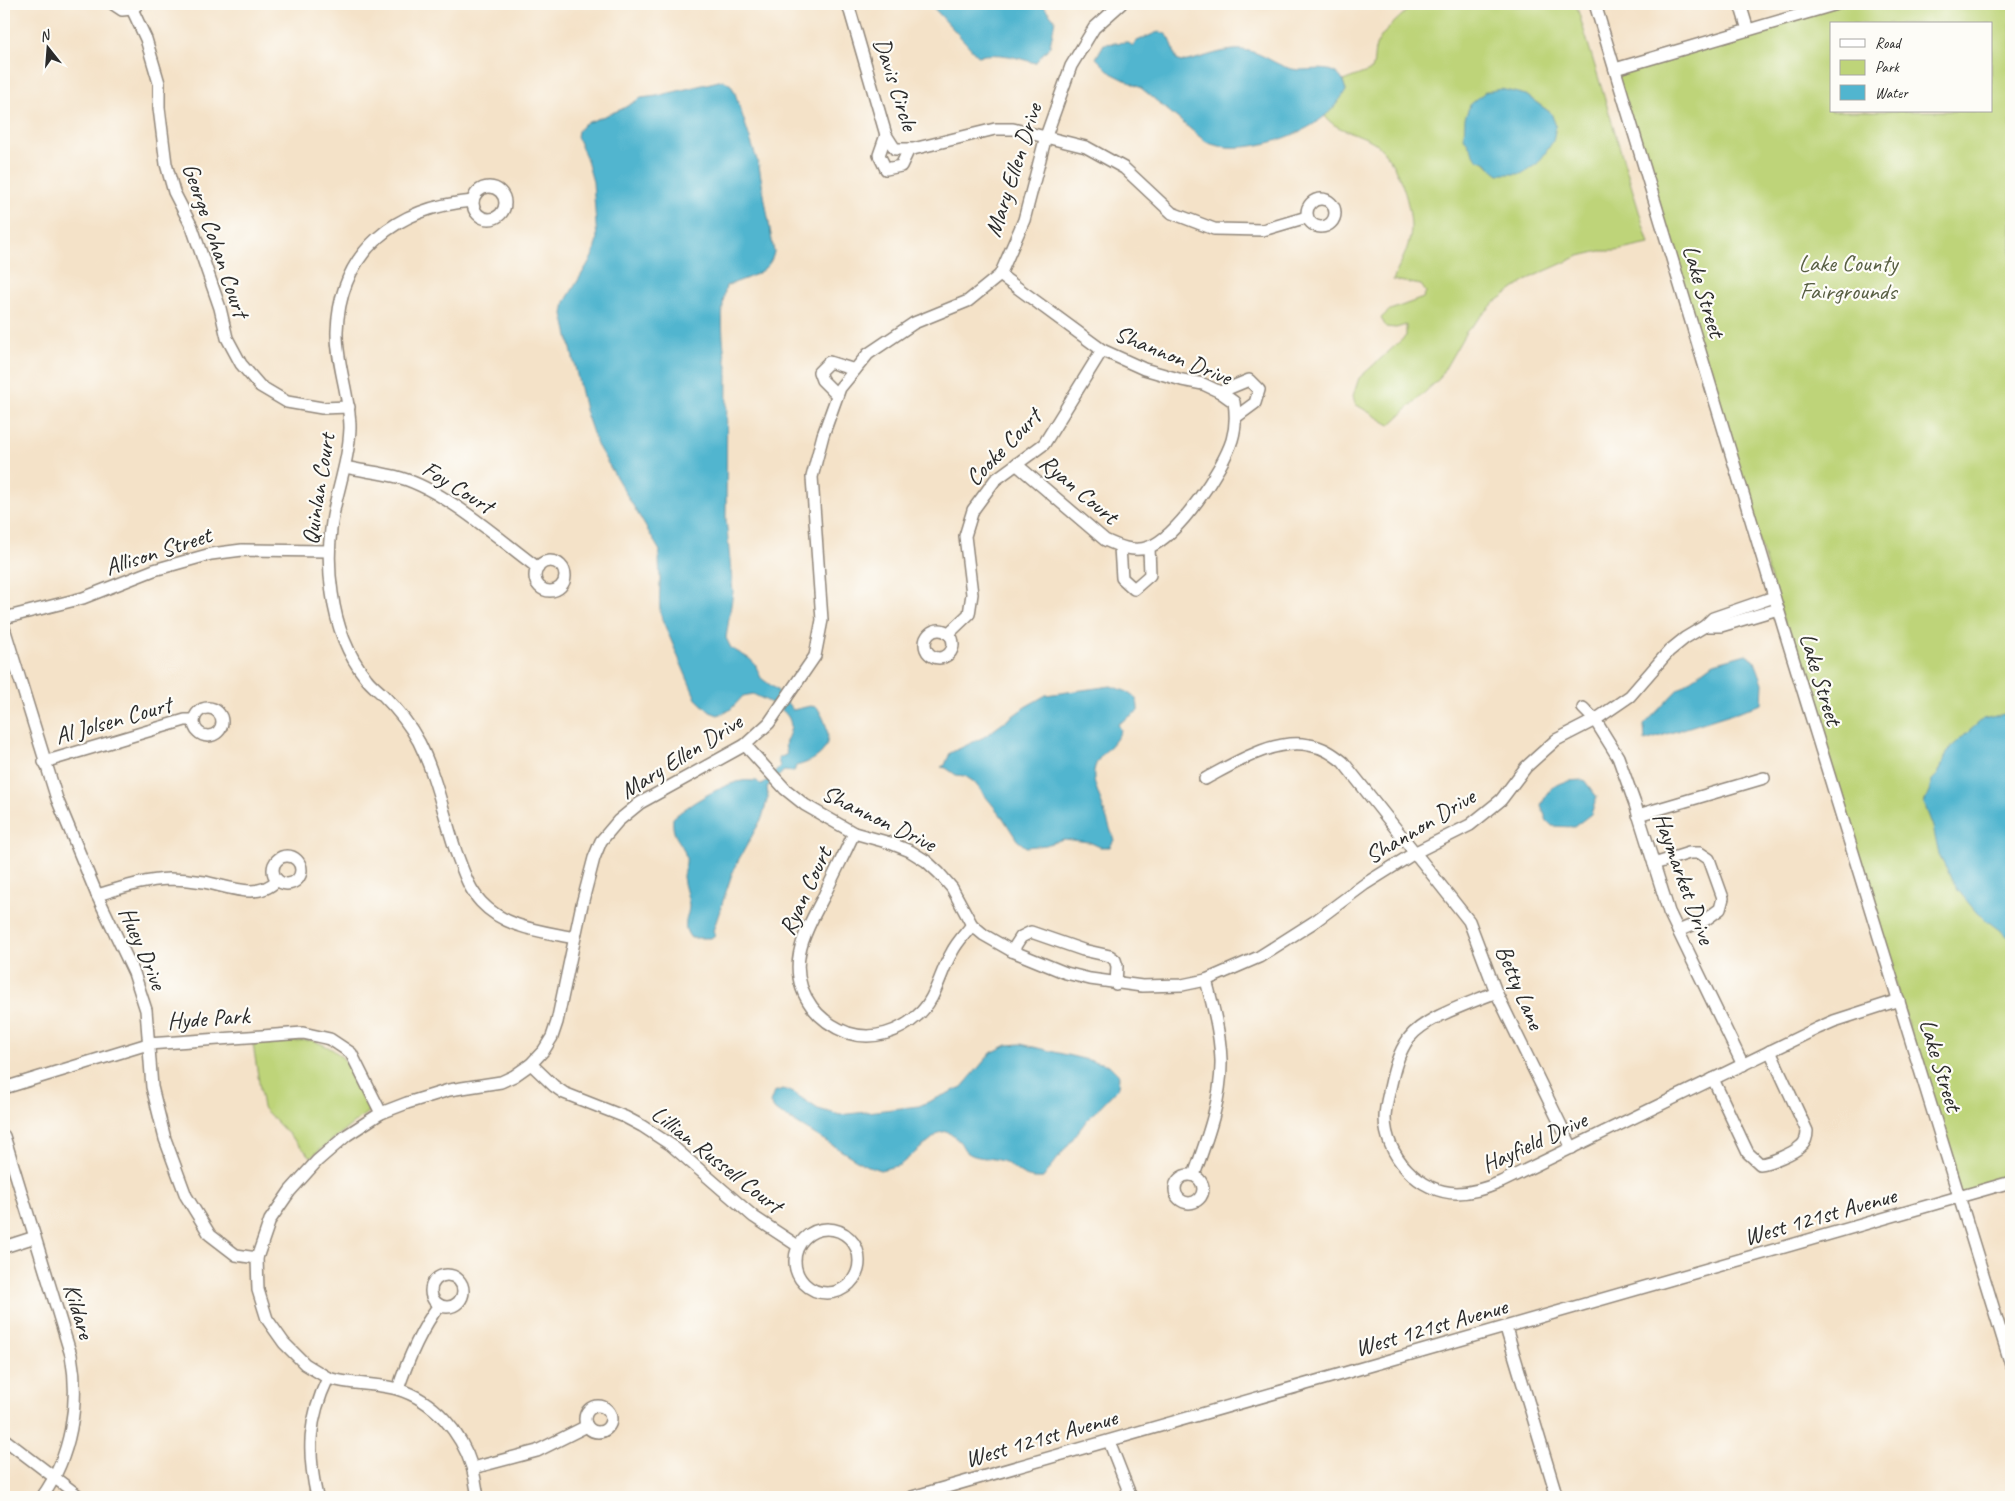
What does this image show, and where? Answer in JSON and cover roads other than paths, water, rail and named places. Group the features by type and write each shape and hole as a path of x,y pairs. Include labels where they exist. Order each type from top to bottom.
{"street":[{"name":"George Cohan Court","path":"113,4 122,10 134,6 146,39 159,83 159,108 166,164 174,192 192,227 220,308 227,338 241,364 260,386 287,402 322,408 349,407"},
{"name":"Davis Circle","path":"848,4 886,135 895,149 909,149"},
{"name":"Mary Ellen Drive","path":"478,1497 473,1468 463,1445 449,1424 421,1400 398,1389 346,1383 328,1378 305,1364 284,1343 267,1319 258,1290 257,1258 270,1220 290,1191 317,1161 347,1134 381,1113 449,1090 501,1082 532,1064 544,1050 552,1037 557,1022 574,938 594,858 601,841 618,821 640,803 745,745 769,724 815,656 822,620 812,477 823,435 840,388 868,354 914,323 968,301 1000,275 1004,262 1024,220 1046,136 1071,66 1094,28 1122,4"},
{"name":"Lake Street","path":"1595,4 1774,597 1961,1197 2011,1365"},
{"path":"1740,4 1748,30"},
{"path":"1615,69 1837,4"},
{"path":"886,135 879,156 886,169 901,166 909,149 995,130 1013,129 1086,147 1124,168 1144,189 1172,213 1214,229 1263,230 1307,217"},
{"name":"Quinlan Court","path":"473,201 433,207 400,221 367,249 350,275 343,296 337,332 349,407 350,428 345,467 331,525 328,550 332,594 346,645 366,679 399,713 419,743 463,871 474,894 490,910 503,919 519,926 574,938"},
{"name":"Shannon Drive","path":"1000,275 1102,350 1144,369 1203,384 1220,392 1234,402 1236,417"},
{"name":"Cooke Court","path":"948,634 969,614 972,594 965,536 973,510 994,480 1044,444 1102,350"},
{"path":"837,395 822,380 819,372 830,362 855,370"},
{"path":"1120,547 1122,578 1134,589 1150,575 1149,548 1170,533 1186,516 1214,476 1232,439 1236,417 1255,403 1258,390 1250,380 1220,392"},
{"name":"Ryan Court","path":"1016,464 1105,540 1120,547 1149,548"},
{"name":"Foy Court","path":"345,467 401,478 426,488 449,502 538,568"},
{"name":"Allison Street","path":"4,618 83,598 154,570 211,554 242,550 328,550"},
{"name":"Shannon Drive","path":"745,745 785,789 805,805 854,833 890,843 910,851 926,861 952,888 972,925 984,935 1012,951 1066,973 1116,984 1162,986 1206,980 1258,957 1314,922 1365,884 1416,852 1470,824 1501,800 1526,767 1556,740 1595,720 1630,696 1669,651 1706,626 1713,618 1774,597"},
{"name":"Shannon Drive","path":"1706,626 1720,626 1778,609"},
{"name":"Huey Drive","path":"4,628 57,800 97,895 134,973 146,1010 152,1087 164,1139 186,1196 210,1236 236,1255 257,1258"},
{"name":"Haymarket Drive","path":"1583,708 1595,720 1618,757 1669,912 1743,1065"},
{"name":"Al Jolsen Court","path":"44,762 185,720 194,720"},
{"name":"Betty Lane","path":"1205,779 1251,755 1274,747 1309,744 1329,751 1343,762 1469,921 1496,992 1572,1148"},
{"path":"1638,815 1764,778"},
{"name":"Ryan Court","path":"854,833 801,943 798,962 802,991 816,1012 825,1020 849,1034 863,1036 881,1035 895,1031 908,1024 920,1014 929,1002 952,952 972,925"},
{"path":"1654,864 1689,854 1700,853 1709,859 1723,898 1720,909 1705,920 1678,932"},
{"path":"97,895 157,880 186,880 256,892 266,889 277,880"},
{"path":"1012,951 1021,937 1031,932 1083,950 1110,956 1117,966 1116,984"},
{"path":"1194,1175 1216,1106 1221,1060 1216,1015 1206,980"},
{"name":"Hayfield Drive","path":"1496,992 1431,1020 1410,1037 1400,1053 1394,1071 1386,1110 1386,1131 1392,1150 1400,1163 1419,1180 1435,1188 1455,1193 1478,1191 1502,1182 1834,1021 1899,1000"},
{"name":"Hyde Park","path":"4,1088 148,1044 303,1033 330,1039 351,1053 381,1113"},
{"path":"1713,1079 1748,1153 1760,1164 1768,1163 1801,1147 1806,1139 1807,1131 1770,1051"},
{"name":"Lillian Russell Court","path":"532,1064 554,1086 564,1093 625,1117 671,1145 754,1217 798,1246"},
{"name":"Kildare","path":"4,1136 71,1355 74,1371 74,1417 54,1477 42,1497"},
{"name":"West 121st Avenue","path":"912,1497 2011,1182"},
{"path":"824,1229 844,1234 852,1241 857,1250 859,1260 857,1271 852,1280 844,1287 835,1291 815,1290 799,1276 795,1256 798,1246 813,1232 824,1229"},
{"path":"4,1247 35,1237"},
{"path":"398,1389 408,1360 428,1321 439,1305"},
{"path":"1506,1328 1557,1497"},
{"path":"317,1497 313,1478 310,1437 317,1406 328,1378"},
{"path":"473,1468 537,1451 587,1426"},
{"path":"4,1439 80,1497"},
{"path":"1109,1441 1131,1497"},
{"path":"955,1485 958,1497"}],"water":[{"path":"930,4 1042,4 1055,20 1050,46 1035,63 1000,55 978,56"},
{"path":"1158,32 1167,35 1177,60 1181,62 1227,51 1251,51 1292,69 1324,69 1334,72 1341,78 1346,91 1326,115 1301,131 1285,138 1269,143 1235,147 1220,146 1206,142 1141,88 1111,73 1096,58 1104,44 1127,42 1133,46 1137,41"},
{"path":"723,80 731,85 735,93 759,166 774,252 772,259 762,270 748,278 726,286 724,295 722,326 727,367 726,519 733,592 726,638 731,648 755,664 761,678 777,690 793,710 810,706 817,707 823,717 828,736 827,744 817,757 796,766 794,772 784,771 767,787 768,797 762,818 734,868 713,931 715,935 711,938 691,938 686,929 689,905 683,877 686,858 675,836 673,818 696,801 725,786 746,781 757,781 762,785 780,767 778,759 787,754 785,744 791,724 789,718 779,708 753,694 743,696 730,710 718,715 710,712 696,699 662,619 660,604 660,551 597,445 585,410 563,314 565,302 592,257 597,240 593,182 586,157 577,137 578,131 584,124 622,109 641,98"},
{"path":"1501,89 1526,95 1551,113 1556,126 1553,141 1544,155 1537,164 1521,174 1499,174 1487,163 1477,159 1464,137 1465,118 1470,105 1485,92"},
{"path":"1746,654 1754,659 1763,683 1762,704 1645,741 1644,725 1677,690 1714,663"},
{"path":"1111,686 1134,696 1138,705 1138,711 1118,724 1121,730 1113,744 1098,760 1095,767 1095,784 1114,840 1110,847 1100,847 1089,842 1063,839 1046,845 1026,847 1017,840 1003,818 974,782 965,776 956,775 941,767 945,765 950,753 984,737 1025,707 1046,695"},
{"path":"2004,714 2011,716 2011,939 1977,913 1957,889 1939,855 1933,827 1924,803 1932,780 1938,774 1948,750 1983,719"},
{"path":"1584,780 1597,797 1591,814 1574,827 1552,826 1547,821 1541,805 1545,797 1558,784"},
{"path":"1021,1044 1109,1065 1119,1075 1118,1088 1087,1120 1043,1178 1027,1177 1005,1162 971,1155 947,1131 939,1133 900,1165 880,1170 863,1164 775,1110 770,1103 774,1092 783,1089 794,1093 818,1109 840,1115 919,1106 962,1087 991,1053 1007,1045"}],"park label":[{"name":"Lake County Fairgrounds","path":"1848,277"}]}
